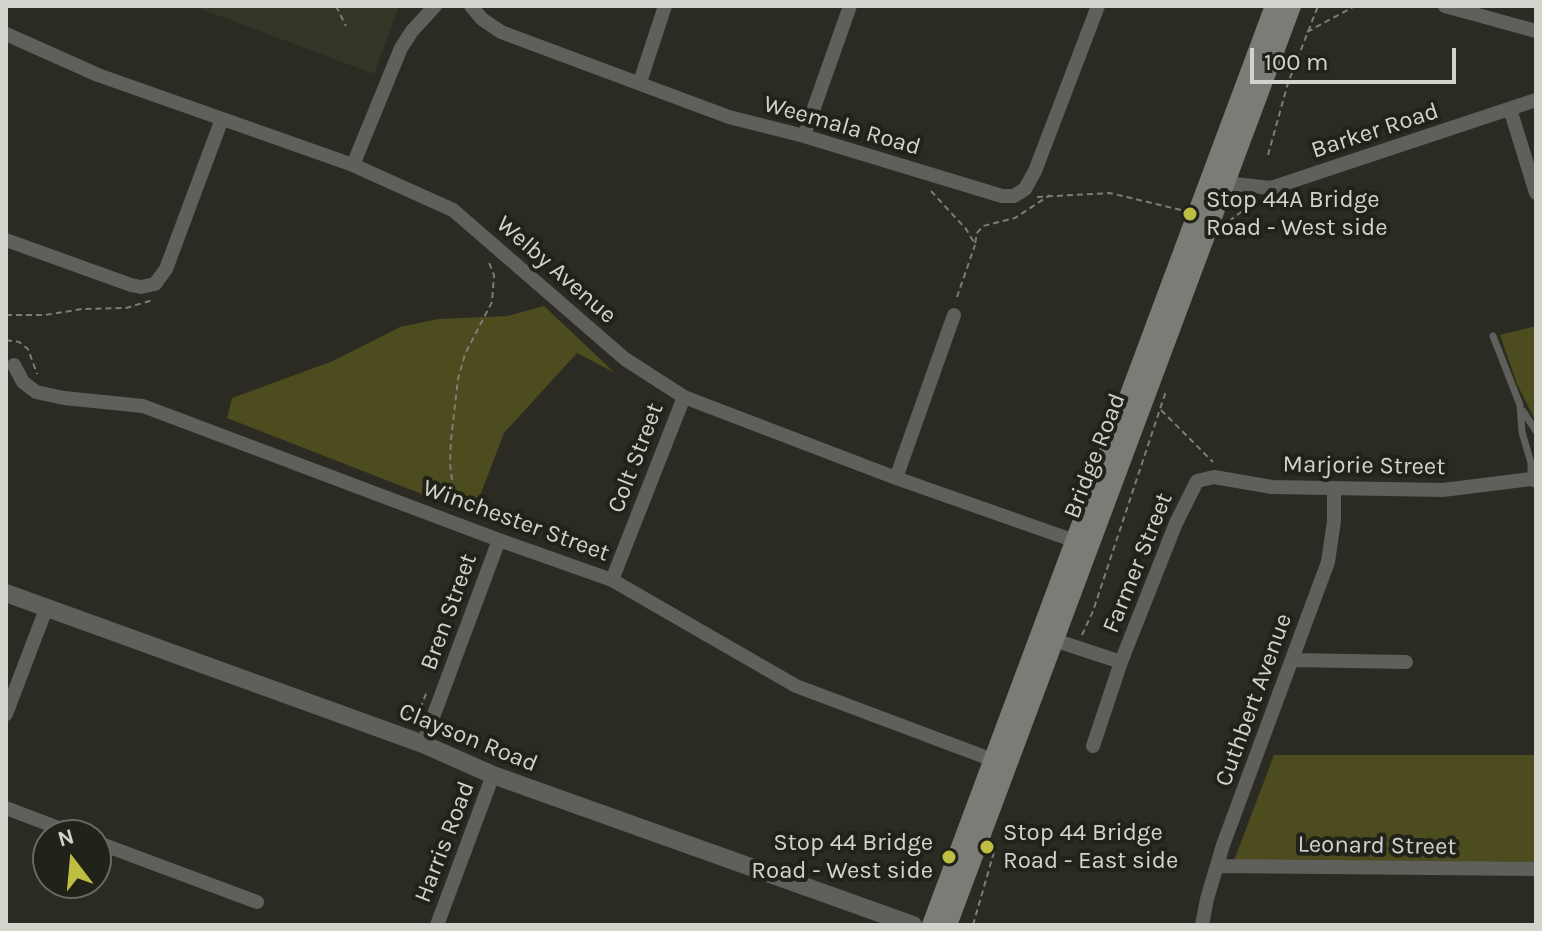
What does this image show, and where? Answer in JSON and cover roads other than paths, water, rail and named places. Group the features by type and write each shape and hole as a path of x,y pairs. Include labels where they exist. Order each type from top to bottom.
{"main road":[{"name":"Bridge Road","path":"947,925 1000,762 1217,182 1275,6"},
{"name":"Bridge Road","path":"932,925 1054,640 1082,544 1198,213 1217,182 1291,6"}],"street":[{"path":"353,165 401,48 435,6"},
{"name":"Weemala Road","path":"471,6 482,19 501,32 729,117 804,136 1002,196 1014,196 1025,189 1035,171 1098,6"},
{"path":"640,82 665,6"},
{"path":"804,136 850,6"},
{"path":"1445,6 1536,31"},
{"name":"Welby Avenue","path":"6,34 98,75 353,165 453,210 625,359 684,397 896,478 1082,544"},
{"name":"Barker Road","path":"1217,182 1271,188 1536,100"},
{"path":"1510,109 1536,193"},
{"path":"6,240 131,285 158,290 222,119"},
{"path":"896,478 954,315"},
{"name":"Winchester Street","path":"14,365 23,382 36,392 143,406 612,580 796,686 1000,762"},
{"name":"Colt Street","path":"612,580 684,397"},
{"name":"Marjorie Street","path":"1197,481 1214,477 1272,487 1443,490 1534,480"},
{"name":"Farmer Street","path":"1093,746 1121,662 1181,509 1197,481"},
{"name":"Cuthbert Avenue","path":"1202,925 1217,866 1328,562 1334,521 1334,489"},
{"name":"Bren Street","path":"423,744 499,540"},
{"name":"Clayson Road","path":"6,593 423,744 493,775 913,925"},
{"path":"6,714 46,609"},
{"name":"Farmer Street","path":"1054,640 1121,662"},
{"path":"1292,660 1406,662"},
{"name":"Harris Road","path":"437,925 493,775"},
{"path":"6,808 35,819"},
{"path":"112,848 257,902"},
{"name":"Leonard Street","path":"1217,866 1536,869"}],"lane":[{"path":"1493,336 1520,405 1536,431"},
{"path":"1520,405 1522,432 1534,480"}],"place":[{"name":"Stop 44A Bridge Road - West side","path":"1190,214"},
{"name":"Stop 44 Bridge Road - East side","path":"987,847"},
{"name":"Stop 44 Bridge Road - West side","path":"949,857"}]}
